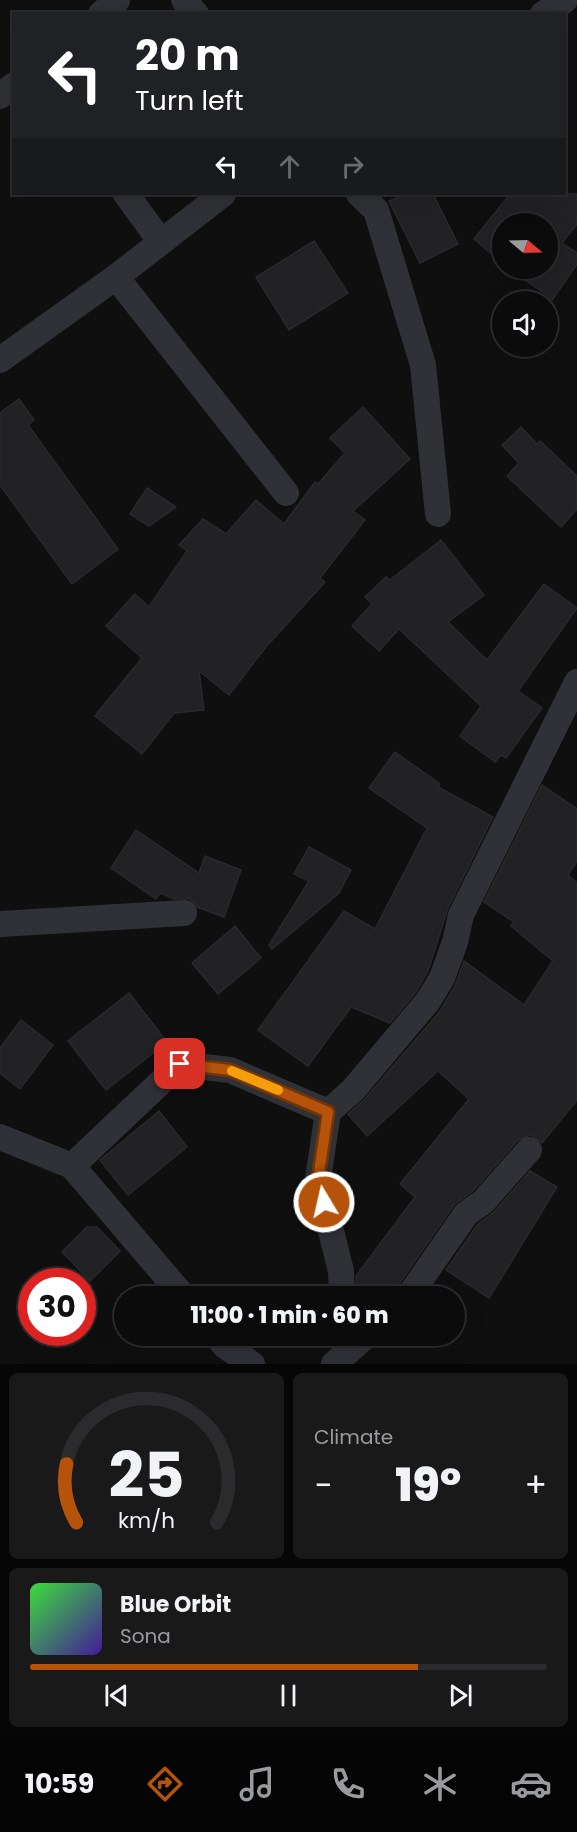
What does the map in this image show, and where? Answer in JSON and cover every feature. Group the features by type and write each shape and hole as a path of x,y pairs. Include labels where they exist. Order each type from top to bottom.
{"street":[{"path":"103,12 117,0"},
{"path":"184,0 194,12"},
{"path":"546,12 565,0"},
{"path":"0,96 12,87"},
{"path":"127,195 161,242"},
{"path":"0,360 116,277 222,195"},
{"path":"360,195 376,210 423,365 438,514"},
{"path":"116,277 285,493"},
{"path":"342,1286 341,1271 318,1179 328,1112 353,1090 437,987 455,942 461,915 577,682"},
{"path":"0,924 184,913"},
{"path":"72,1166 180,1064 230,1070 328,1112"},
{"path":"0,1137 72,1166 174,1286"},
{"path":"416,1286 466,1214 483,1202 529,1150"},
{"path":"225,1346 252,1364"}],"building":[{"path":"577,194 577,224 562,243 577,253 577,264 558,292 541,291 524,279 558,279 558,213 495,213 509,195"},
{"path":"403,195 434,195 458,244 420,263 389,201"},
{"path":"492,216 492,254 474,239"},
{"path":"314,241 348,293 289,330 256,277"},
{"path":"19,399 34,420 28,425 118,549 72,584 0,485 0,413"},
{"path":"363,407 410,459 353,511 365,520 320,578 325,582 265,648 229,695 199,671 204,710 174,713 142,754 95,716 142,658 106,626 135,594 149,607 187,551 179,545 203,519 226,534 256,500 284,524 315,482 318,484 345,453 330,438"},
{"path":"521,427 537,444 540,441 577,476 577,509 561,527 507,476 519,463 502,445"},
{"path":"147,488 176,507 149,526 130,514"},
{"path":"441,540 484,595 448,622 487,660 544,584 577,608 518,691 542,708 506,758 501,755 495,762 460,736 481,706 399,629 379,651 352,626 372,604 365,597 386,577 390,580"},
{"path":"395,752 440,784 438,787 493,817 448,908 428,971 416,992 390,1023 351,1007 308,1066 258,1030 344,911 375,929 427,828 369,788"},
{"path":"542,785 577,809 577,861 568,875 577,883 577,1100 542,1143 531,1135 518,1140 473,1191 454,1205 398,1286 356,1286 356,1276 415,1197 400,1184 469,1099 438,1071 367,1136 348,1114 364,1100 440,1011 455,986 464,961 524,1005 553,961 511,926 514,922 484,902"},
{"path":"136,830 199,873 205,856 241,870 224,917 197,907 190,899 174,899 160,893 156,899 111,868"},
{"path":"309,847 351,870 339,893 272,949 269,945 309,881 294,874"},
{"path":"235,926 261,958 218,994 192,963"},
{"path":"129,993 167,1042 106,1090 68,1041"},
{"path":"21,1020 53,1045 20,1089 0,1073 0,1048"},
{"path":"159,1111 187,1147 128,1195 100,1160"},
{"path":"530,1171 557,1187 489,1298 446,1270 477,1225 494,1212"},
{"path":"87,1227 97,1227 120,1251 96,1275 96,1268 77,1268 62,1252"}],"slow traffic":[{"path":"232,1071 278,1090"}],"route":[{"path":"180,1064 230,1070 328,1112 318,1179 324,1202"}]}
